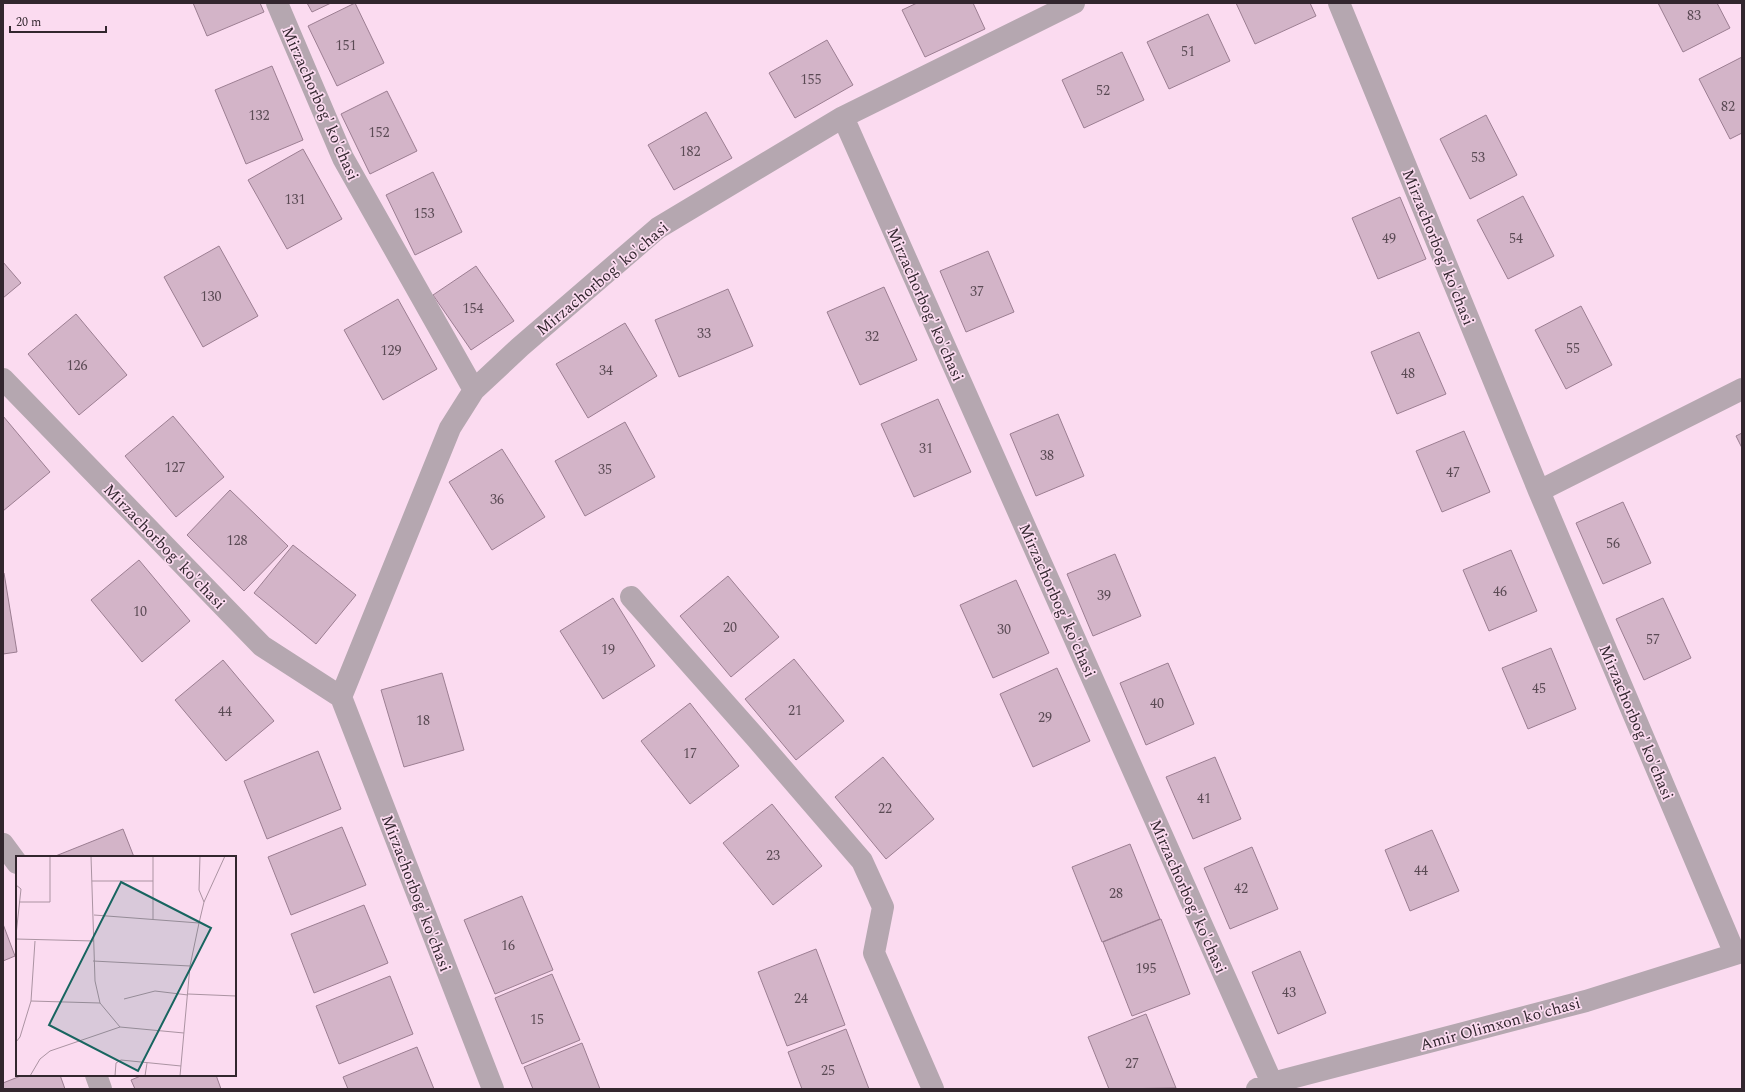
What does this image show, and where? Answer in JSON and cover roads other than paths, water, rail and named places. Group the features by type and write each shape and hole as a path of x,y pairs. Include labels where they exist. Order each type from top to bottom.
{"street":[{"name":"Mirzachorbog' ko'chasi","path":"277,3 343,158 474,390"},
{"name":"Mirzachorbog' ko'chasi","path":"341,697 450,428 474,390 520,347 658,228 843,118 1041,10 1074,3"},
{"name":"Mirzachorbog' ko'chasi","path":"1339,3 1539,490 1738,953"},
{"name":"Mirzachorbog' ko'chasi","path":"843,118 1265,1086"},
{"name":"Mirzachorbog' ko'chasi","path":"3,379 262,646 341,697 493,1089"},
{"path":"1539,490 1742,389"},
{"path":"631,597 862,861 883,908 874,953 933,1089"},
{"path":"3,844 16,862"},
{"name":"Amir Olimxon ko'chasi","path":"1265,1086 1586,1001 1738,953"},
{"path":"96,1076 101,1089"}]}
